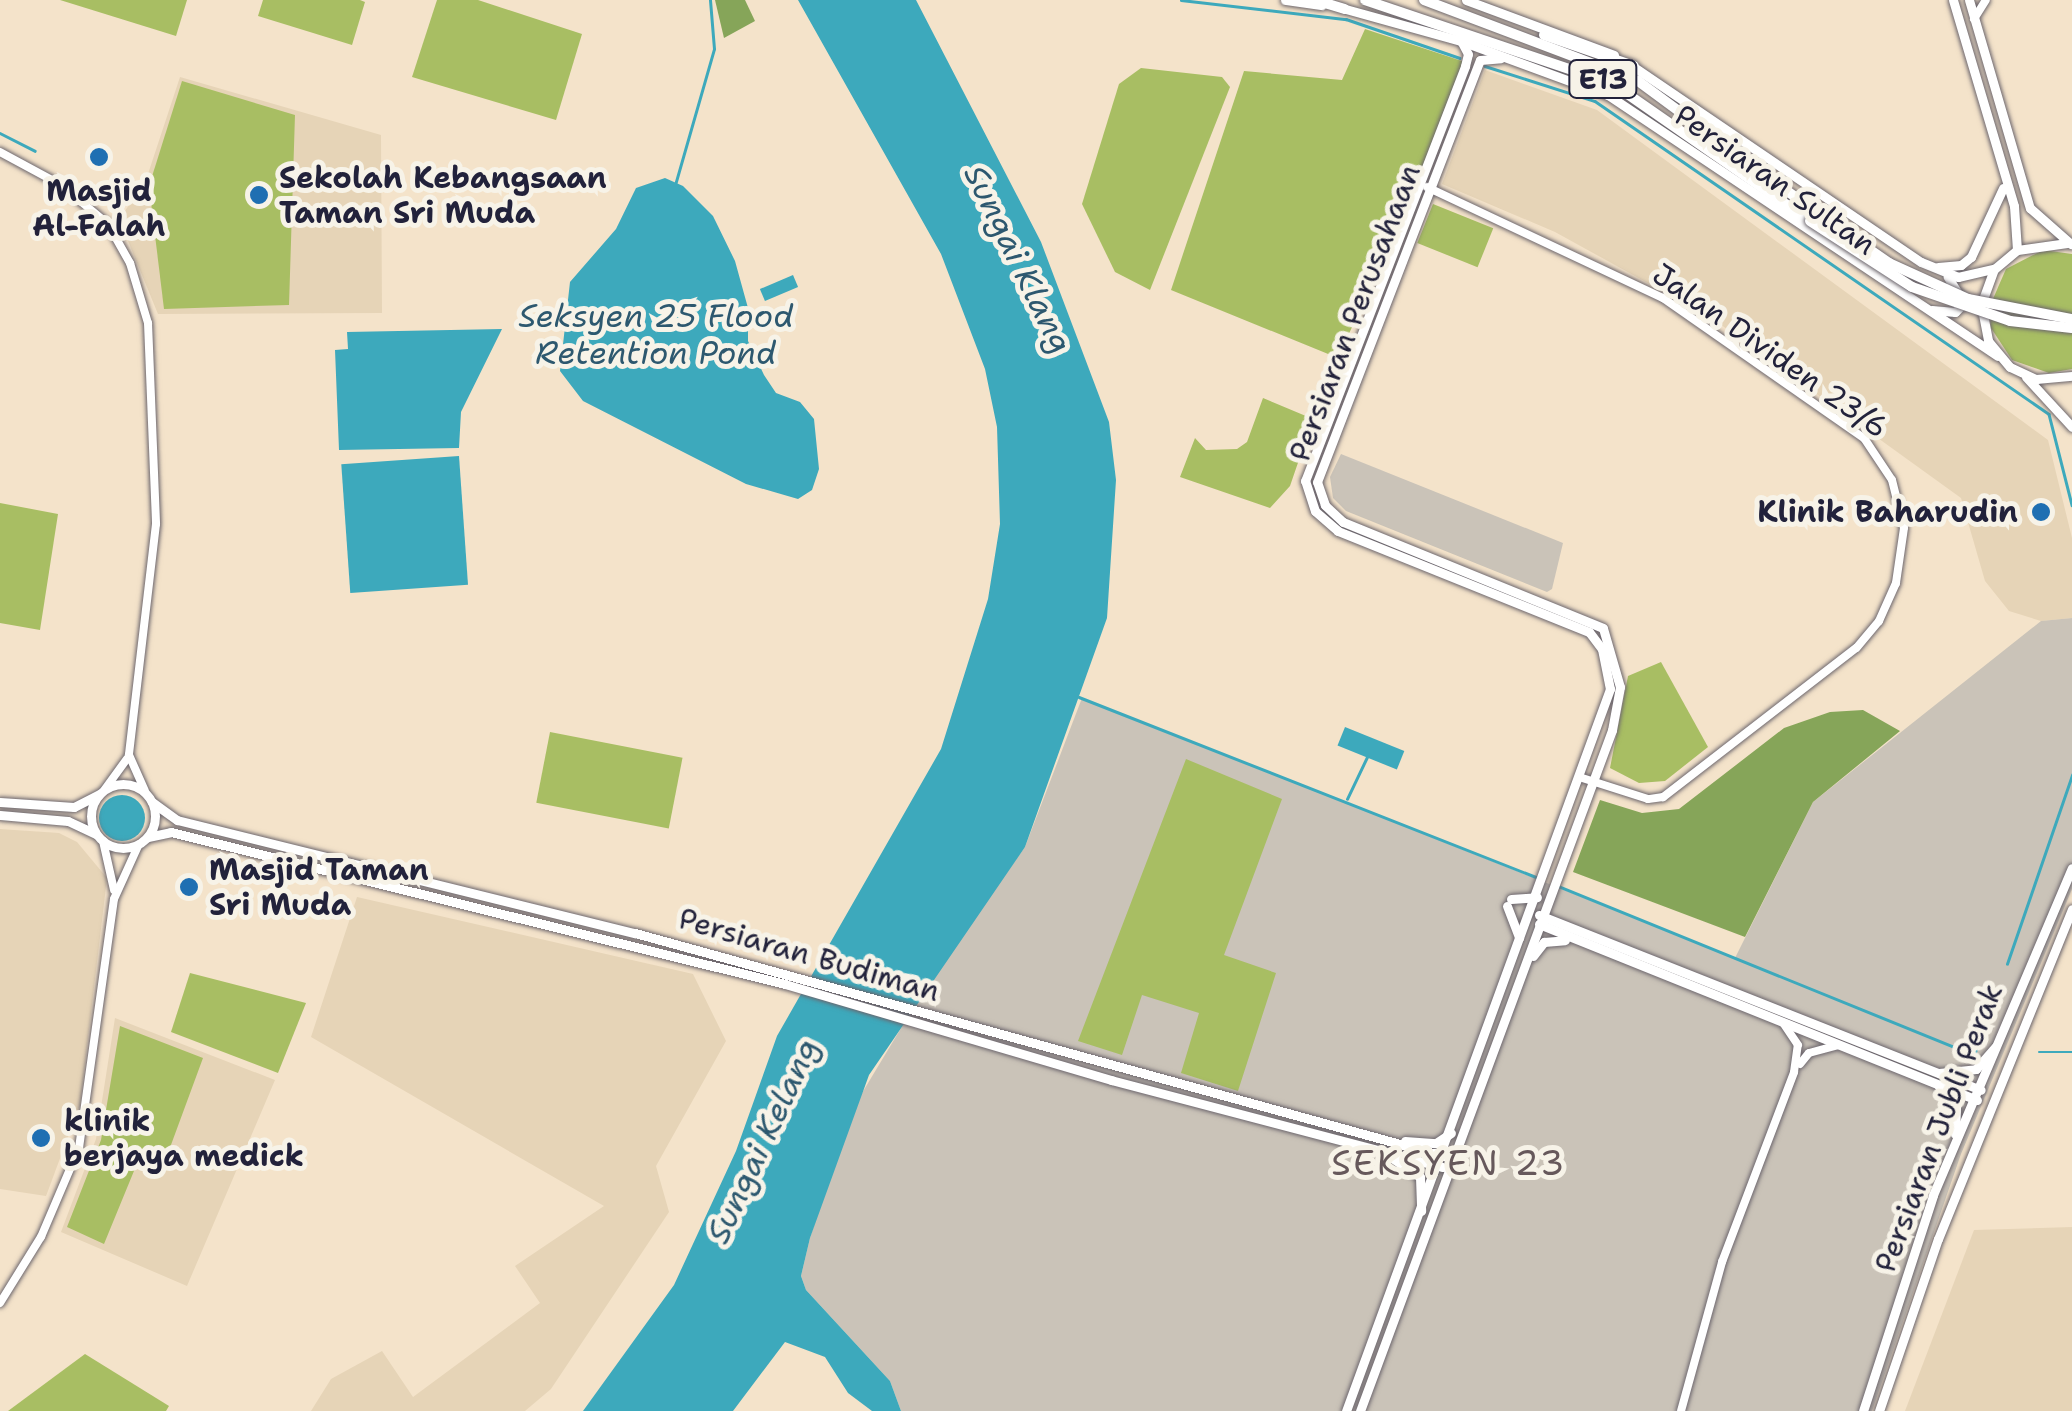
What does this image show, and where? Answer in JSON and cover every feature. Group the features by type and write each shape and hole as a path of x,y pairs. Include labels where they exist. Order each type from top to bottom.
{"highway":[{"path":"1316,0 1345,9"},
{"name":"E13","path":"1365,0 1613,84 1912,287 2010,320 2072,328"},
{"name":"E13","path":"1424,0 1485,19 1638,81 1814,217 1934,285 2010,311 2072,319"},
{"path":"1485,19 1634,66"}],"main road":[{"name":"Persiaran Sultan","path":"1285,0 1345,9 1461,41 1608,94 2024,375"},
{"name":"Persiaran Sultan","path":"1466,0 1595,44 1634,66 1773,168 1921,262 1942,272 1968,276 1994,269"},
{"path":"1953,0 2014,206 2016,250"},
{"path":"1969,0 2030,208 2071,244"},
{"name":"Persiaran Perusahaan","path":"1360,1411 1530,916 1594,782 1620,687 1609,634 1343,522 1320,494 1318,469 1466,66 1461,41"},
{"name":"Persiaran Perusahaan","path":"1346,1411 1514,997 1552,893 1552,875 1610,688 1597,639 1338,532 1316,511 1307,491 1306,466 1480,60 1524,62"},
{"path":"1921,262 1947,269 1971,257 2003,200 2003,175"},
{"path":"1998,356 1988,341 1981,304 1994,269 2016,250 2071,244"},
{"path":"1925,309 1955,312 1964,302 1942,272"},
{"path":"2024,375 2072,376"},
{"path":"2024,375 2072,426"},
{"path":"0,802 74,808 118,784 144,792 152,802 144,840 127,848 68,821 0,815"},
{"path":"100,838 93,805 103,791"},
{"name":"Persiaran Budiman","path":"152,802 177,820 787,979 1376,1150 1447,1163"},
{"name":"Persiaran Budiman","path":"144,840 172,832 787,979"},
{"name":"Persiaran Jubli Perak","path":"1863,1411 1947,1160 1981,1096 2022,984 2072,868"},
{"path":"1520,946 1518,922 1509,903 1539,892"},
{"path":"1552,893 1554,912 1580,936 1981,1096 1989,1115"},
{"name":"Persiaran Jubli Perak","path":"1878,1411 1989,1115 2072,909"},
{"path":"1530,916 1838,1045 1938,1079 1976,1070 2002,1038"},
{"path":"1514,997 1544,942 1580,936"},
{"path":"2034,1003 2022,984 2043,978"},
{"name":"Persiaran Budiman","path":"938,1022 1382,1139 1447,1163"},
{"path":"1938,1079 1959,1118 1947,1160"},
{"path":"1981,1096 2002,1083"},
{"path":"1382,1139 1436,1143 1453,1132"},
{"path":"1376,1150 1420,1177 1422,1218"}],"street":[{"path":"1974,19 1986,0"},
{"path":"0,152 61,185 108,224 130,263 148,323 156,524 129,755 144,792"},
{"name":"Jalan Dividen 23/6","path":"1424,186 1664,298 1864,438 1892,480 1904,528 1896,583 1879,620 1856,648 1662,797 1582,778"},
{"path":"103,791 129,755"},
{"path":"100,838 114,899"},
{"path":"0,1303 42,1237 79,1148 114,899 144,840"},
{"path":"1681,1411 1722,1262 1794,1072 1798,1045 1783,1023"},
{"path":"1794,1072 1809,1053 1838,1045"}],"shaded area":[{"path":"1485,70 1597,110 2048,440 2072,538 2072,618 2041,621 2009,611 1985,581 1961,498 1713,319 1555,232 1442,184"},
{"name":"Sekolah Kebangsaan Taman Sri Muda","path":"180,77 381,135 382,313 158,314 119,219 145,183"},
{"path":"1341,454 1563,543 1552,589 1547,592 1346,511 1333,498 1330,477"},
{"path":"2072,618 2072,889 1961,1154 1872,1411 901,1411 890,1381 806,1290 801,1276 810,1238 850,1113 927,985 1025,847 1082,698 1735,958 1813,802 2041,621"},
{"path":"0,829 59,833 77,842 107,878 80,1105 46,1196 0,1189"},
{"path":"357,897 693,974 726,1041 656,1166 669,1212 551,1389 525,1411 311,1411 331,1379 382,1351 413,1397 540,1303 515,1266 604,1206 311,1037"},
{"path":"115,1018 275,1080 187,1286 61,1232 96,1139"},
{"path":"2072,1227 2072,1411 1905,1411 1974,1230"}],"green space":[{"path":"60,0 187,0 176,36"},
{"path":"263,0 365,2 352,45 258,16"},
{"path":"437,0 478,0 582,34 556,120 412,77"},
{"path":"715,0 745,0 755,21 724,38"},
{"path":"1365,29 1471,64 1338,358 1171,290 1244,71 1342,80"},
{"path":"1141,68 1222,77 1230,87 1150,290 1115,272 1082,204 1119,84"},
{"path":"182,81 295,115 289,305 164,309 149,186"},
{"path":"1433,204 1493,228 1478,267 1417,243"},
{"path":"2043,250 2072,254 2072,369 2049,373 2012,360 1991,328 1989,308 2006,269"},
{"path":"1263,398 1313,419 1290,486 1270,508 1180,477 1195,438 1206,450 1237,449 1247,442"},
{"path":"0,503 58,514 40,630 0,623"},
{"path":"1661,662 1708,747 1665,781 1639,783 1610,768 1628,676"},
{"path":"1863,710 1900,731 1813,802 1745,937 1573,872 1600,800 1642,813 1679,809 1784,728 1830,712"},
{"path":"550,732 683,758 669,828 536,803"},
{"path":"1186,759 1282,799 1224,955 1276,973 1238,1091 1181,1073 1199,1013 1142,995 1122,1055 1078,1041"},
{"path":"190,973 306,1003 278,1073 171,1032"},
{"path":"120,1026 203,1058 168,1153 143,1149 104,1244 67,1227 101,1140"},
{"path":"85,1354 169,1406 166,1411 8,1411"}],"water":[{"path":"798,0 916,0 1041,242 1109,422 1116,480 1107,618 1025,847 869,1075 810,1238 801,1276 806,1290 890,1381 901,1411 872,1411 848,1393 825,1357 785,1342 733,1411 583,1411 674,1285 736,1151 777,1036 941,749 988,599 1000,524 997,427 985,369 941,254"},
{"name":"Seksyen 25 Flood Retention Pond","path":"665,178 683,186 713,216 735,261 748,308 748,341 764,375 776,393 800,402 814,419 819,469 812,490 798,499 746,484 583,401 560,371 570,282 616,229 636,188"},
{"path":"793,275 798,287 765,301 760,289"},
{"path":"502,329 461,412 459,448 339,450 335,350 348,349 347,332"},
{"path":"459,456 468,585 350,593 341,464"},
{"path":"1345,727 1404,751 1397,770 1338,746"},
{"path":"122,795 139,801 145,818 139,835 122,841 105,835 99,818 105,801"}],"waterway":[{"path":"675,185 714,49 710,0"},
{"path":"1181,0 1346,19 1460,58"},
{"path":"1485,66 1595,101 2049,414 2072,505"},
{"path":"0,133 35,151"},
{"path":"1079,697 1537,877"},
{"path":"1347,799 1367,757"},
{"path":"2007,964 2072,775"},
{"path":"1558,886 1974,1055 1997,989"},
{"path":"2039,1052 2072,1052"}],"place":[{"name":"Masjid Al-Falah","path":"99,157"},
{"name":"Sekolah Kebangsaan Taman Sri Muda","path":"259,195"},
{"name":"Klinik Baharudin","path":"2041,512"},
{"name":"Masjid Taman Sri Muda","path":"189,887"},
{"name":"klinik berjaya medick","path":"41,1138"}],"district":[{"name":"SEKSYEN 23","path":"1449,1163"}],"water label":[{"name":"Sungai Klang","path":"1018,259"},
{"name":"Sungai Kelang","path":"763,1141"}]}
